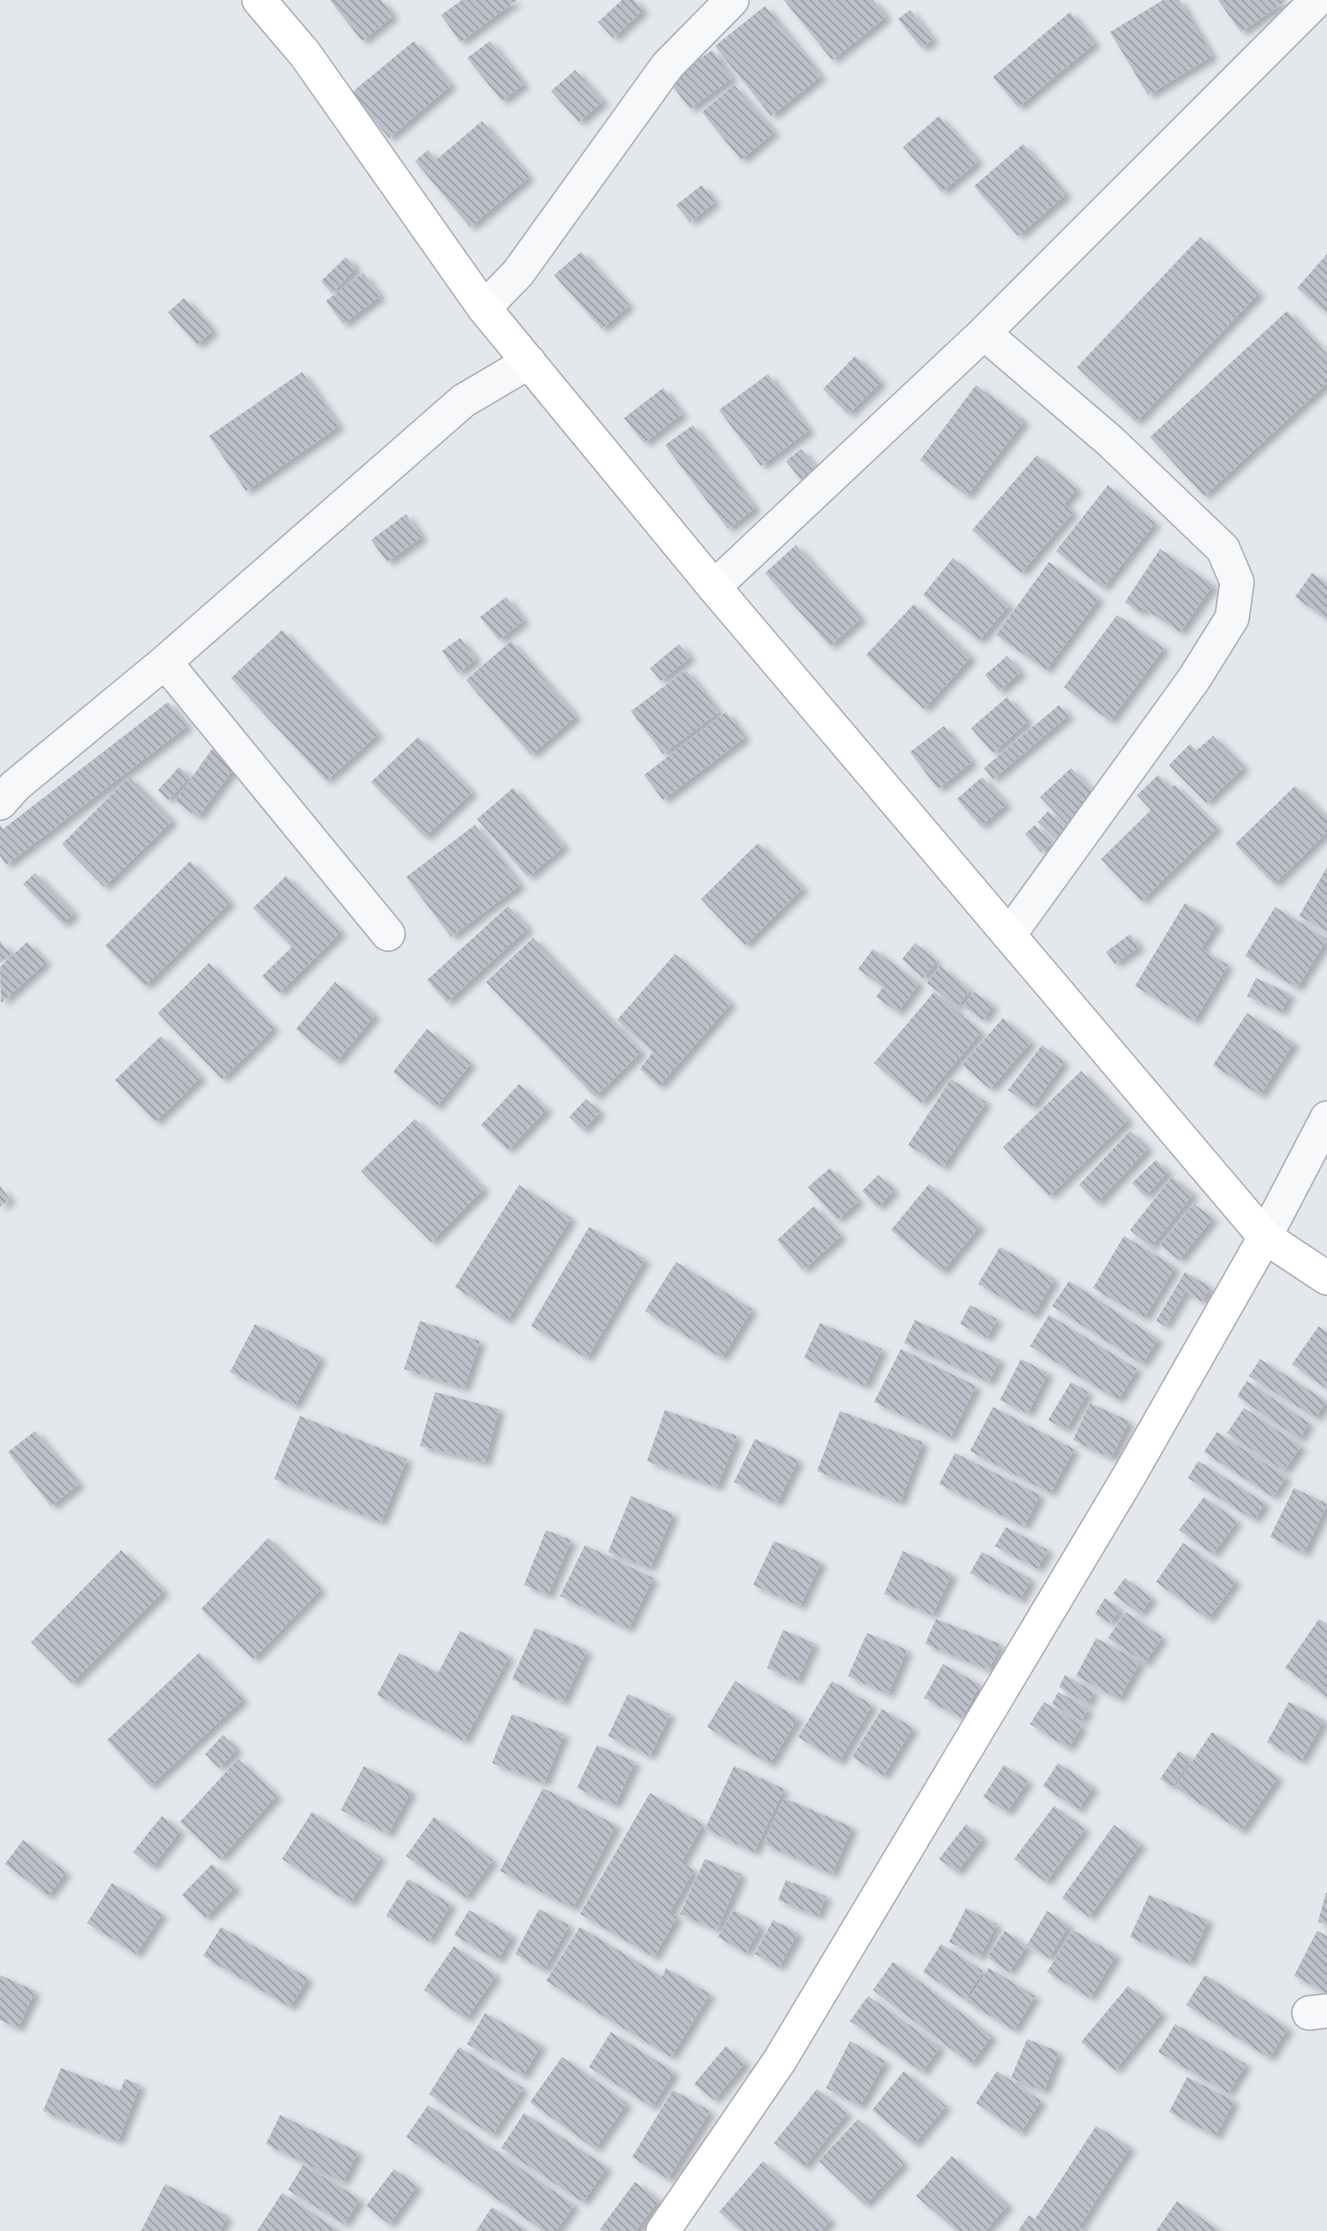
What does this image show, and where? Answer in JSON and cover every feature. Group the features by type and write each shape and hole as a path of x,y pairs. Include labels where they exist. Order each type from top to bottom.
{"main road":[{"path":"259,0 305,54 484,308 714,587 1266,1238 1327,1278"},
{"path":"663,2231 780,2060 1129,1476 1266,1238"}],"street":[{"path":"484,308 518,273 667,66 732,0"},
{"path":"714,587 984,333 1317,0"},
{"path":"984,333 1110,441 1223,549 1237,582 1232,618 1194,679 1009,935"},
{"path":"0,803 15,786 165,662 463,401 529,362"},
{"path":"165,662 388,934"},
{"path":"1266,1238 1327,1118"}],"building":[{"path":"330,0 381,0 393,16 362,41"},
{"path":"462,0 517,0 460,42 441,15"},
{"path":"622,0 634,0 643,10 613,38 598,22"},
{"path":"784,0 873,0 886,17 832,60"},
{"path":"1163,0 1179,0 1212,56 1148,95 1110,32"},
{"path":"1218,0 1287,0 1241,32"},
{"path":"765,6 821,76 771,116 715,46"},
{"path":"910,10 933,39 922,48 898,19"},
{"path":"1070,12 1095,43 1018,107 993,77"},
{"path":"414,41 451,85 389,138 351,93"},
{"path":"490,41 524,84 502,101 467,58"},
{"path":"712,50 732,78 690,109 669,81"},
{"path":"575,70 603,101 579,122 551,91"},
{"path":"734,85 774,132 741,160 702,112"},
{"path":"939,116 978,161 942,192 903,147"},
{"path":"482,121 529,177 470,227 415,161 428,150 436,160"},
{"path":"1023,144 1066,194 1018,236 974,186"},
{"path":"702,185 715,202 690,222 676,205"},
{"path":"1200,237 1259,293 1136,422 1077,367"},
{"path":"581,252 629,305 602,329 554,275"},
{"path":"1327,254 1327,313 1297,288"},
{"path":"346,257 356,268 332,293 321,281"},
{"path":"363,273 380,296 343,324 326,301"},
{"path":"184,298 213,330 197,345 168,312"},
{"path":"1287,311 1327,355 1327,383 1204,496 1150,437"},
{"path":"855,356 881,382 848,414 823,389"},
{"path":"302,372 339,426 246,491 209,436"},
{"path":"768,374 809,430 761,466 719,410"},
{"path":"976,385 1024,421 967,496 920,460"},
{"path":"663,388 682,414 644,443 624,418"},
{"path":"693,425 755,508 728,529 665,445"},
{"path":"801,449 816,468 801,480 786,461"},
{"path":"1037,455 1077,489 1064,504 1073,512 1021,573 972,530"},
{"path":"1108,485 1155,523 1103,588 1056,551"},
{"path":"406,514 422,537 387,562 371,540"},
{"path":"796,545 861,618 830,646 765,573"},
{"path":"1160,549 1213,585 1180,632 1144,608 1140,613 1125,602"},
{"path":"953,558 1009,605 979,641 923,595"},
{"path":"1049,562 1099,598 1046,670 996,635"},
{"path":"1312,573 1327,583 1327,619 1295,597"},
{"path":"506,597 524,620 499,640 480,617"},
{"path":"914,604 971,657 924,709 866,655"},
{"path":"1117,615 1164,648 1110,721 1064,687"},
{"path":"282,630 378,734 326,781 231,678"},
{"path":"460,638 476,659 458,673 442,651"},
{"path":"511,641 576,716 531,755 466,680"},
{"path":"679,644 690,657 661,681 650,668"},
{"path":"1007,656 1021,672 999,691 985,675"},
{"path":"686,670 719,712 663,754 631,711"},
{"path":"1007,697 1028,721 993,753 971,728"},
{"path":"168,702 187,726 6,865 0,856 0,825 3,829"},
{"path":"1059,705 1069,715 993,779 984,768"},
{"path":"726,712 745,737 663,800 644,775"},
{"path":"944,726 972,762 938,789 910,752"},
{"path":"1213,736 1244,767 1206,803 1169,765 1190,744 1196,751"},
{"path":"418,737 472,792 425,837 371,782"},
{"path":"212,749 236,765 198,817 175,801"},
{"path":"179,767 190,777 168,800 158,790"},
{"path":"1071,768 1101,799 1071,829 1040,797"},
{"path":"1158,775 1170,788 1175,785 1217,828 1141,901 1101,859 1151,810 1137,795"},
{"path":"129,777 172,821 104,887 62,844"},
{"path":"982,777 1006,804 981,826 957,799"},
{"path":"1295,786 1327,818 1327,832 1274,884 1235,844"},
{"path":"513,788 564,846 528,877 477,819"},
{"path":"1048,811 1068,830 1058,841 1038,822"},
{"path":"475,825 520,885 451,937 406,877"},
{"path":"1035,825 1052,843 1041,852 1025,834"},
{"path":"758,843 803,888 745,945 701,899"},
{"path":"190,861 230,902 145,986 105,946"},
{"path":"1327,867 1327,931 1299,916"},
{"path":"35,873 74,913 63,924 23,884"},
{"path":"286,876 341,932 279,993 262,976 292,947 253,908"},
{"path":"1185,903 1217,923 1201,949 1228,965 1194,1021 1135,986"},
{"path":"508,906 528,928 447,1002 427,980"},
{"path":"1275,907 1327,939 1297,988 1245,956"},
{"path":"1130,934 1139,947 1115,964 1106,952"},
{"path":"533,938 641,1052 595,1097 486,982"},
{"path":"0,941 11,954 0,963"},
{"path":"27,942 46,962 1,1003 0,967"},
{"path":"915,943 937,961 923,978 902,959"},
{"path":"873,949 919,983 898,1012 876,997 883,987 858,969"},
{"path":"675,954 731,1003 659,1086 640,1069 653,1052 617,1020"},
{"path":"209,963 274,1028 222,1079 158,1013"},
{"path":"940,966 970,990 957,1007 927,983"},
{"path":"1256,978 1290,994 1281,1012 1247,996"},
{"path":"335,982 375,1015 336,1062 296,1029"},
{"path":"934,992 981,1032 921,1103 874,1063"},
{"path":"974,992 993,1005 983,1020 963,1006"},
{"path":"1247,1013 1294,1043 1260,1095 1213,1065"},
{"path":"1003,1018 1031,1042 990,1089 962,1065"},
{"path":"427,1029 471,1063 436,1107 393,1072"},
{"path":"161,1036 201,1077 155,1122 115,1080"},
{"path":"1042,1045 1064,1062 1032,1107 1008,1090"},
{"path":"1081,1071 1128,1120 1049,1196 1003,1147"},
{"path":"951,1079 986,1102 943,1167 908,1145"},
{"path":"519,1084 547,1109 508,1150 481,1125"},
{"path":"586,1099 600,1112 583,1130 569,1117"},
{"path":"415,1119 484,1189 431,1242 361,1171"},
{"path":"1130,1131 1148,1148 1097,1203 1079,1185"},
{"path":"1156,1160 1168,1172 1145,1196 1132,1183"},
{"path":"830,1168 859,1201 837,1220 808,1187"},
{"path":"878,1175 894,1190 878,1207 862,1191"},
{"path":"1172,1177 1193,1194 1151,1247 1130,1230"},
{"path":"929,1184 980,1226 942,1272 891,1230"},
{"path":"519,1185 571,1218 507,1321 455,1287"},
{"path":"0,1186 10,1199 0,1207"},
{"path":"1194,1204 1213,1218 1179,1260 1160,1245"},
{"path":"814,1206 841,1236 803,1270 777,1240"},
{"path":"589,1227 645,1259 587,1358 531,1326"},
{"path":"1124,1236 1175,1267 1144,1318 1093,1288"},
{"path":"1000,1247 1054,1279 1033,1316 978,1284"},
{"path":"676,1262 752,1309 722,1358 645,1311"},
{"path":"1185,1272 1210,1287 1202,1302 1185,1291 1165,1326 1156,1321"},
{"path":"1069,1281 1158,1339 1142,1364 1052,1306"},
{"path":"970,1305 997,1319 987,1338 960,1324"},
{"path":"1049,1315 1137,1369 1118,1400 1030,1346"},
{"path":"915,1320 1000,1360 989,1382 904,1343"},
{"path":"420,1321 480,1341 464,1388 404,1369"},
{"path":"820,1323 882,1349 865,1386 804,1358"},
{"path":"255,1324 321,1357 295,1406 230,1372"},
{"path":"1319,1326 1327,1332 1327,1389 1292,1364"},
{"path":"901,1349 976,1386 950,1438 874,1402"},
{"path":"1021,1359 1048,1373 1028,1413 1000,1400"},
{"path":"1260,1359 1326,1401 1316,1418 1249,1376"},
{"path":"1247,1381 1309,1423 1299,1439 1237,1396"},
{"path":"1071,1382 1088,1392 1066,1430 1048,1420"},
{"path":"435,1392 499,1409 485,1462 420,1446"},
{"path":"1090,1403 1129,1421 1111,1458 1073,1440"},
{"path":"993,1407 1074,1449 1050,1493 970,1451"},
{"path":"1244,1408 1301,1446 1284,1471 1227,1433"},
{"path":"665,1410 737,1436 717,1487 647,1461"},
{"path":"840,1411 923,1442 900,1502 817,1471"},
{"path":"300,1416 407,1459 381,1522 274,1479"},
{"path":"35,1431 79,1484 51,1506 8,1452"},
{"path":"1217,1432 1286,1477 1273,1497 1204,1452"},
{"path":"755,1439 798,1460 777,1503 734,1482"},
{"path":"955,1453 1040,1495 1024,1526 939,1484"},
{"path":"1198,1461 1265,1503 1254,1520 1188,1478"},
{"path":"1294,1488 1327,1504 1304,1553 1270,1537"},
{"path":"631,1496 673,1514 650,1568 608,1552"},
{"path":"1204,1497 1237,1521 1213,1554 1179,1530"},
{"path":"1006,1527 1048,1550 1037,1569 995,1546"},
{"path":"546,1530 571,1540 548,1595 524,1585"},
{"path":"268,1538 321,1589 253,1659 201,1609"},
{"path":"774,1541 821,1562 800,1606 753,1585"},
{"path":"1183,1543 1236,1581 1208,1619 1156,1582"},
{"path":"585,1545 653,1578 628,1629 560,1596"},
{"path":"121,1550 164,1591 72,1683 31,1642"},
{"path":"903,1551 952,1574 932,1615 884,1594"},
{"path":"982,1552 1031,1579 1020,1600 970,1573"},
{"path":"1125,1578 1152,1598 1140,1614 1113,1594"},
{"path":"1105,1598 1120,1609 1110,1623 1095,1614"},
{"path":"1126,1612 1162,1637 1145,1663 1108,1638"},
{"path":"936,1619 1000,1644 989,1670 925,1644"},
{"path":"1319,1619 1327,1625 1327,1697 1285,1668"},
{"path":"535,1628 587,1650 563,1702 512,1679"},
{"path":"783,1630 814,1643 797,1681 767,1668"},
{"path":"460,1631 509,1656 464,1741 377,1695 399,1653 438,1673"},
{"path":"867,1633 907,1650 888,1694 848,1676"},
{"path":"1096,1638 1140,1662 1119,1699 1076,1676"},
{"path":"199,1653 243,1699 150,1786 107,1740"},
{"path":"943,1664 980,1685 962,1718 924,1698"},
{"path":"1065,1675 1094,1692 1087,1704 1059,1687"},
{"path":"735,1681 798,1718 770,1764 707,1727"},
{"path":"832,1681 872,1705 839,1762 798,1737"},
{"path":"1058,1692 1088,1709 1081,1721 1052,1704"},
{"path":"628,1694 670,1714 650,1756 608,1736"},
{"path":"1044,1702 1082,1726 1068,1748 1030,1724"},
{"path":"1289,1702 1324,1720 1301,1761 1267,1742"},
{"path":"882,1709 913,1728 883,1776 852,1757"},
{"path":"512,1714 564,1734 544,1783 492,1763"},
{"path":"1212,1732 1278,1777 1241,1831 1175,1787"},
{"path":"223,1735 237,1749 219,1768 205,1754"},
{"path":"597,1745 635,1762 615,1805 577,1788"},
{"path":"1179,1751 1191,1759 1172,1787 1160,1779"},
{"path":"238,1759 277,1795 220,1859 180,1822"},
{"path":"1058,1763 1093,1787 1078,1810 1043,1786"},
{"path":"1004,1765 1028,1781 1007,1812 983,1797"},
{"path":"364,1766 411,1791 388,1834 341,1810"},
{"path":"734,1766 784,1789 754,1852 705,1829"},
{"path":"543,1788 616,1825 573,1908 500,1871"},
{"path":"650,1793 703,1824 681,1863 694,1870 670,1912 677,1917 654,1957 580,1914"},
{"path":"784,1798 852,1827 832,1874 764,1844"},
{"path":"1054,1806 1085,1829 1046,1882 1014,1859"},
{"path":"312,1812 381,1857 350,1903 282,1859"},
{"path":"162,1816 180,1831 152,1867 133,1852"},
{"path":"434,1817 493,1860 465,1898 406,1856"},
{"path":"966,1824 983,1838 957,1872 939,1859"},
{"path":"1114,1825 1141,1844 1089,1917 1062,1898"},
{"path":"23,1840 66,1872 48,1896 5,1864"},
{"path":"705,1859 741,1874 717,1930 680,1914"},
{"path":"212,1864 236,1887 205,1918 182,1895"},
{"path":"408,1879 451,1904 429,1941 386,1916"},
{"path":"786,1880 826,1896 818,1916 778,1900"},
{"path":"112,1883 162,1914 136,1954 87,1923"},
{"path":"1327,1893 1327,1924 1318,1922"},
{"path":"1149,1895 1208,1920 1189,1963 1130,1937"},
{"path":"966,1908 997,1924 980,1957 949,1942"},
{"path":"539,1909 569,1925 544,1970 515,1954"},
{"path":"469,1910 512,1935 498,1960 454,1935"},
{"path":"734,1910 761,1926 746,1953 718,1937"},
{"path":"1047,1911 1069,1925 1049,1958 1027,1945"},
{"path":"773,1920 798,1933 779,1967 755,1954"},
{"path":"221,1927 308,1978 290,2007 203,1956"},
{"path":"580,1927 662,1977 666,1968 710,1994 671,2057 546,1981"},
{"path":"1073,1930 1116,1955 1090,1998 1047,1972"},
{"path":"1005,1931 1027,1946 1009,1972 987,1957"},
{"path":"1317,1931 1327,1936 1327,1993 1294,1976"},
{"path":"941,1944 983,1971 965,1999 923,1972"},
{"path":"454,1946 496,1975 466,2019 424,1990"},
{"path":"893,1962 992,2036 971,2064 873,1990"},
{"path":"989,1968 1035,1996 1014,2030 967,2002"},
{"path":"0,1975 35,1991 18,2028 0,2020"},
{"path":"1205,1975 1288,2028 1269,2058 1186,2005"},
{"path":"1128,1986 1162,2013 1115,2070 1081,2042"},
{"path":"868,1996 940,2047 922,2072 850,2021"},
{"path":"485,2013 541,2045 523,2076 467,2044"},
{"path":"1175,2024 1246,2064 1228,2093 1158,2052"},
{"path":"611,2032 674,2072 652,2107 589,2067"},
{"path":"1027,2039 1059,2052 1044,2091 1011,2078"},
{"path":"850,2041 885,2061 860,2106 826,2088"},
{"path":"726,2046 745,2063 714,2100 694,2084"},
{"path":"459,2047 523,2088 492,2135 429,2094"},
{"path":"562,2057 627,2103 595,2149 530,2102"},
{"path":"61,2068 120,2091 125,2079 140,2085 118,2141 43,2111"},
{"path":"904,2071 946,2106 914,2144 872,2110"},
{"path":"997,2071 1041,2101 1020,2133 976,2103"},
{"path":"1187,2077 1234,2101 1216,2136 1169,2112"},
{"path":"817,2089 847,2113 804,2167 774,2143"},
{"path":"673,2090 710,2111 668,2179 632,2157"},
{"path":"428,2105 574,2205 556,2231 544,2231 406,2137"},
{"path":"524,2113 607,2167 583,2202 501,2148"},
{"path":"280,2115 358,2152 343,2182 266,2144"},
{"path":"858,2119 904,2163 865,2205 819,2161"},
{"path":"1096,2126 1130,2147 1079,2227 1085,2231 1018,2231 1029,2215 1035,2219"},
{"path":"952,2156 1008,2205 985,2231 957,2231 916,2196"},
{"path":"763,2161 831,2220 821,2231 742,2231 719,2212"},
{"path":"303,2165 360,2199 344,2224 288,2190"},
{"path":"394,2169 417,2186 389,2224 366,2206"},
{"path":"635,2182 659,2200 635,2231 603,2231 600,2229"},
{"path":"165,2184 227,2216 220,2231 141,2231"},
{"path":"282,2193 339,2231 257,2231"},
{"path":"1177,2201 1220,2231 1156,2231"},
{"path":"492,2207 527,2231 476,2231"}]}
